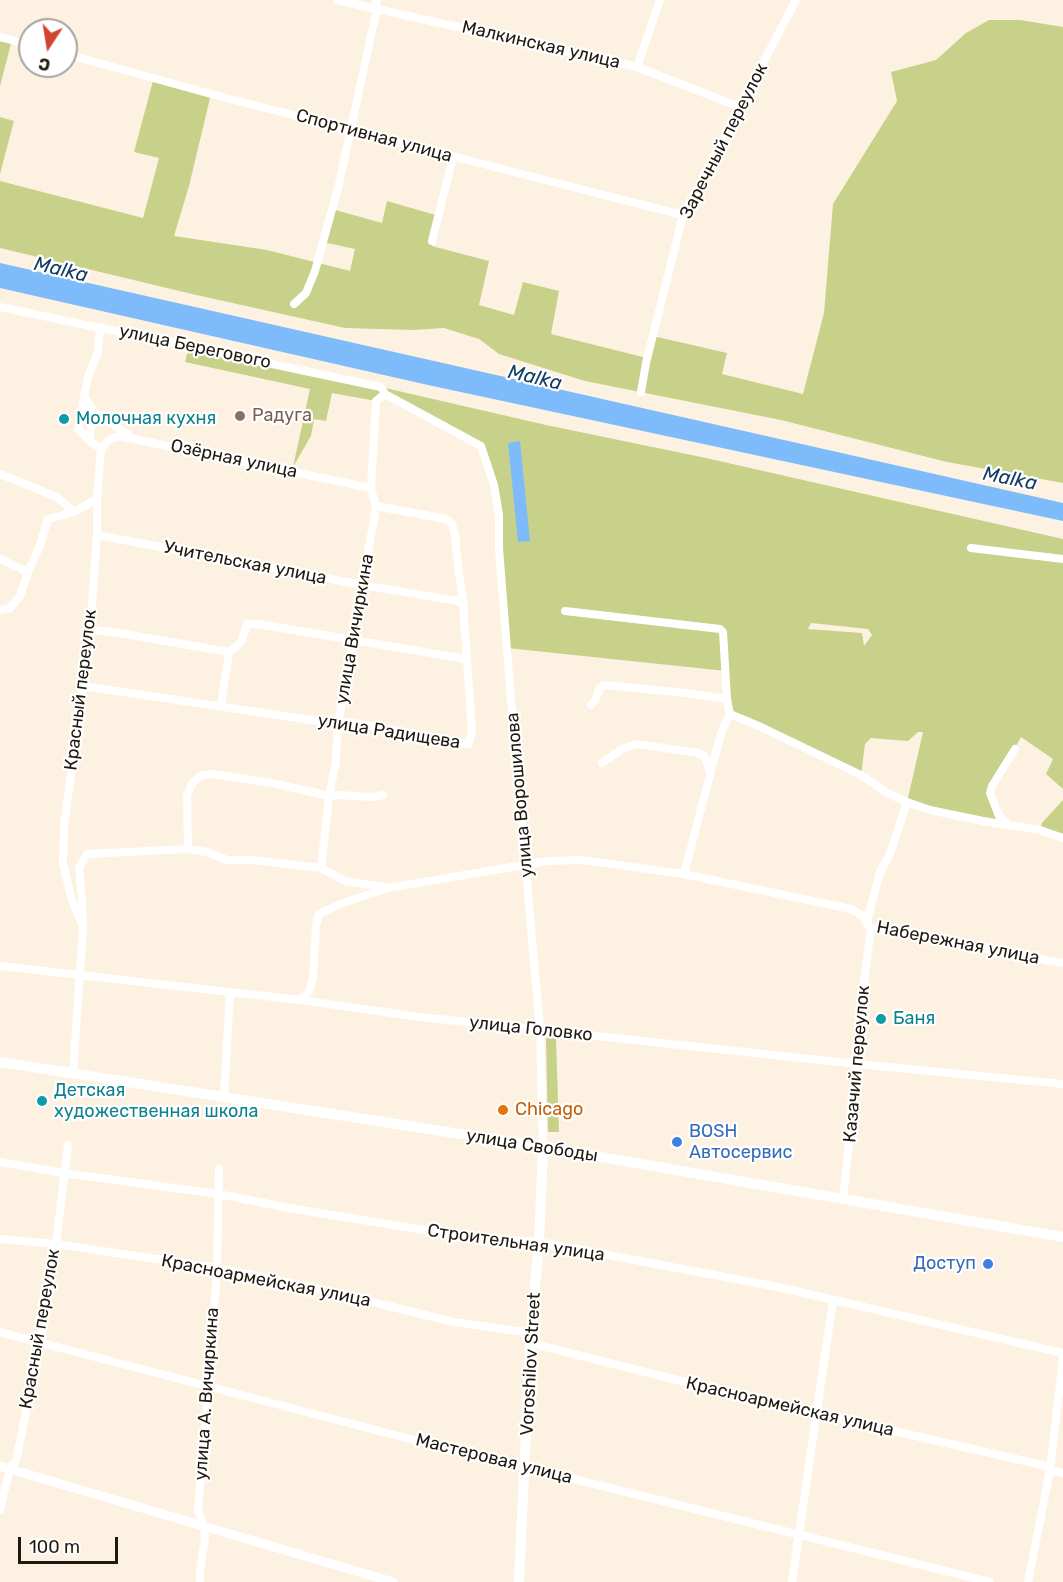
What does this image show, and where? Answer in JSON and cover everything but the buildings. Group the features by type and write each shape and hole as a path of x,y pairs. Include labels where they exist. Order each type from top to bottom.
{"main road":[{"name":"улица Свободы","path":"0,1062 543,1147 1063,1237"},
{"name":"Voroshilov Street","path":"519,1582 543,1147"}],"street":[{"name":"Малкинская улица","path":"337,0 377,4 637,67 740,107"},
{"path":"637,67 660,0"},
{"name":"Заречный переулок","path":"641,392 646,363 683,215 796,0"},
{"path":"294,303 306,293 315,271 338,188 377,4"},
{"path":"0,37 18,42"},
{"name":"Спортивная улица","path":"78,57 453,157 683,215"},
{"path":"432,241 453,157"},
{"name":"улица Берегового","path":"0,307 381,387 385,394 481,446"},
{"path":"100,327 98,352 88,377 78,429 101,449"},
{"name":"улица Вичиркина","path":"321,868 329,796 336,761 338,724 376,506 370,488 376,401 385,394"},
{"path":"84,397 94,412 136,439"},
{"path":"89,440 94,412"},
{"name":"Озёрная улица","path":"101,449 109,440 119,436 370,488"},
{"name":"улица Ворошилова","path":"481,446 494,485 499,515 499,548 540,1030 543,1147"},
{"name":"Красный переулок","path":"83,927 71,897 63,863 64,826 90,630 101,449"},
{"path":"0,474 57,497 74,512"},
{"path":"0,610 10,608 20,596 48,519 74,512 97,499"},
{"name":"улица Радищева","path":"83,686 338,724 349,722 469,744 472,730 463,602 452,524 446,519 376,506"},
{"name":"Учительская улица","path":"97,535 463,602"},
{"path":"971,548 1063,559"},
{"path":"0,559 28,572"},
{"path":"565,611 715,627 723,632 730,714 721,733 684,874"},
{"path":"221,706 229,652 241,642 244,628 251,623 466,659"},
{"path":"90,630 229,652"},
{"path":"591,705 599,689 604,685 727,699"},
{"path":"730,714 861,775 887,793 907,802 930,810 1007,823 1063,838"},
{"path":"602,763 622,749 637,744 699,753 705,757 710,773"},
{"path":"1007,823 999,816 990,794 992,786 1015,749"},
{"path":"188,849 187,795 199,777 213,774 277,784 329,796 383,795"},
{"name":"Казачий переулок","path":"843,1200 857,1065 868,918 880,872 890,854 907,802"},
{"name":"Набережная улица","path":"87,854 188,849 207,852 227,860 253,860 321,868 345,881 388,888"},
{"name":"Красный переулок","path":"74,1074 83,927 79,867 87,854"},
{"name":"Набережная улица","path":"300,1000 309,992 313,978 316,926 319,914 340,904 388,888 547,861 582,860 684,874 851,909 863,916 869,927 1063,963"},
{"name":"улица Головко","path":"0,966 300,1000 420,1017 857,1065 1063,1084"},
{"path":"224,1098 230,992"},
{"name":"Красный переулок","path":"0,1510 5,1467 16,1461 40,1342 56,1244 68,1145"},
{"name":"Строительная улица","path":"0,1162 219,1194 460,1236 539,1242 778,1287 1063,1353"},
{"name":"улица А. Вичиркина","path":"200,1582 205,1539 204,1526 198,1511 217,1268 219,1169"},
{"name":"Красноармейская улица","path":"0,1239 56,1244 217,1268 306,1286 531,1338 816,1414 1051,1468 1063,1473"},
{"path":"792,1582 833,1300"},
{"name":"Мастеровая улица","path":"0,1332 507,1464 990,1582"},
{"path":"1028,1582 1051,1468 1063,1359"},
{"path":"5,1467 393,1582"}],"green space":[{"path":"989,20 1020,20 1063,27 1063,483 947,462 781,420 585,381 499,354 479,339 444,328 413,330 345,328 0,248 0,181 143,218 159,158 134,152 154,77 211,94 189,186 174,236 267,250 350,271 355,249 323,242 332,209 382,223 387,201 439,216 432,246 489,261 479,305 514,315 523,282 559,291 551,334 647,358 653,336 727,353 722,374 803,394 824,313 833,204 897,101 891,72 936,60 966,33"},
{"path":"0,37 12,40 0,86"},
{"path":"0,117 14,121 0,174"},
{"path":"189,346 706,458 1063,539 1063,789 1046,774 1053,759 1021,737 990,793 1007,823 907,802 923,732 918,732 908,741 871,738 865,744 861,775 730,714 726,671 507,648 499,515 481,446 385,394 376,401 332,393 326,421 314,419 311,436 293,467 310,389 185,362","holes":["811,623 868,629 872,635 864,646 862,633 808,629"]},
{"path":"1063,800 1063,834 1040,830 1042,823"},
{"path":"546,1038 556,1038 559,1132 548,1132"}],"water":[{"path":"0,263 1063,503 1063,521 428,385 0,288"},
{"path":"520,441 530,541 518,542 508,443"}],"place":[{"name":"Радуга","path":"240,416"},
{"name":"Молочная кухня","path":"64,419"},
{"name":"Баня","path":"881,1019"},
{"name":"Детская художественная школа","path":"42,1101"},
{"name":"Chicago","path":"503,1110"},
{"name":"BOSH Автосервис","path":"677,1142"},
{"name":"Доступ","path":"988,1264"}],"water label":[{"name":"Malka","path":"61,270"},
{"name":"Malka","path":"535,378"},
{"name":"Malka","path":"1010,479"}]}
